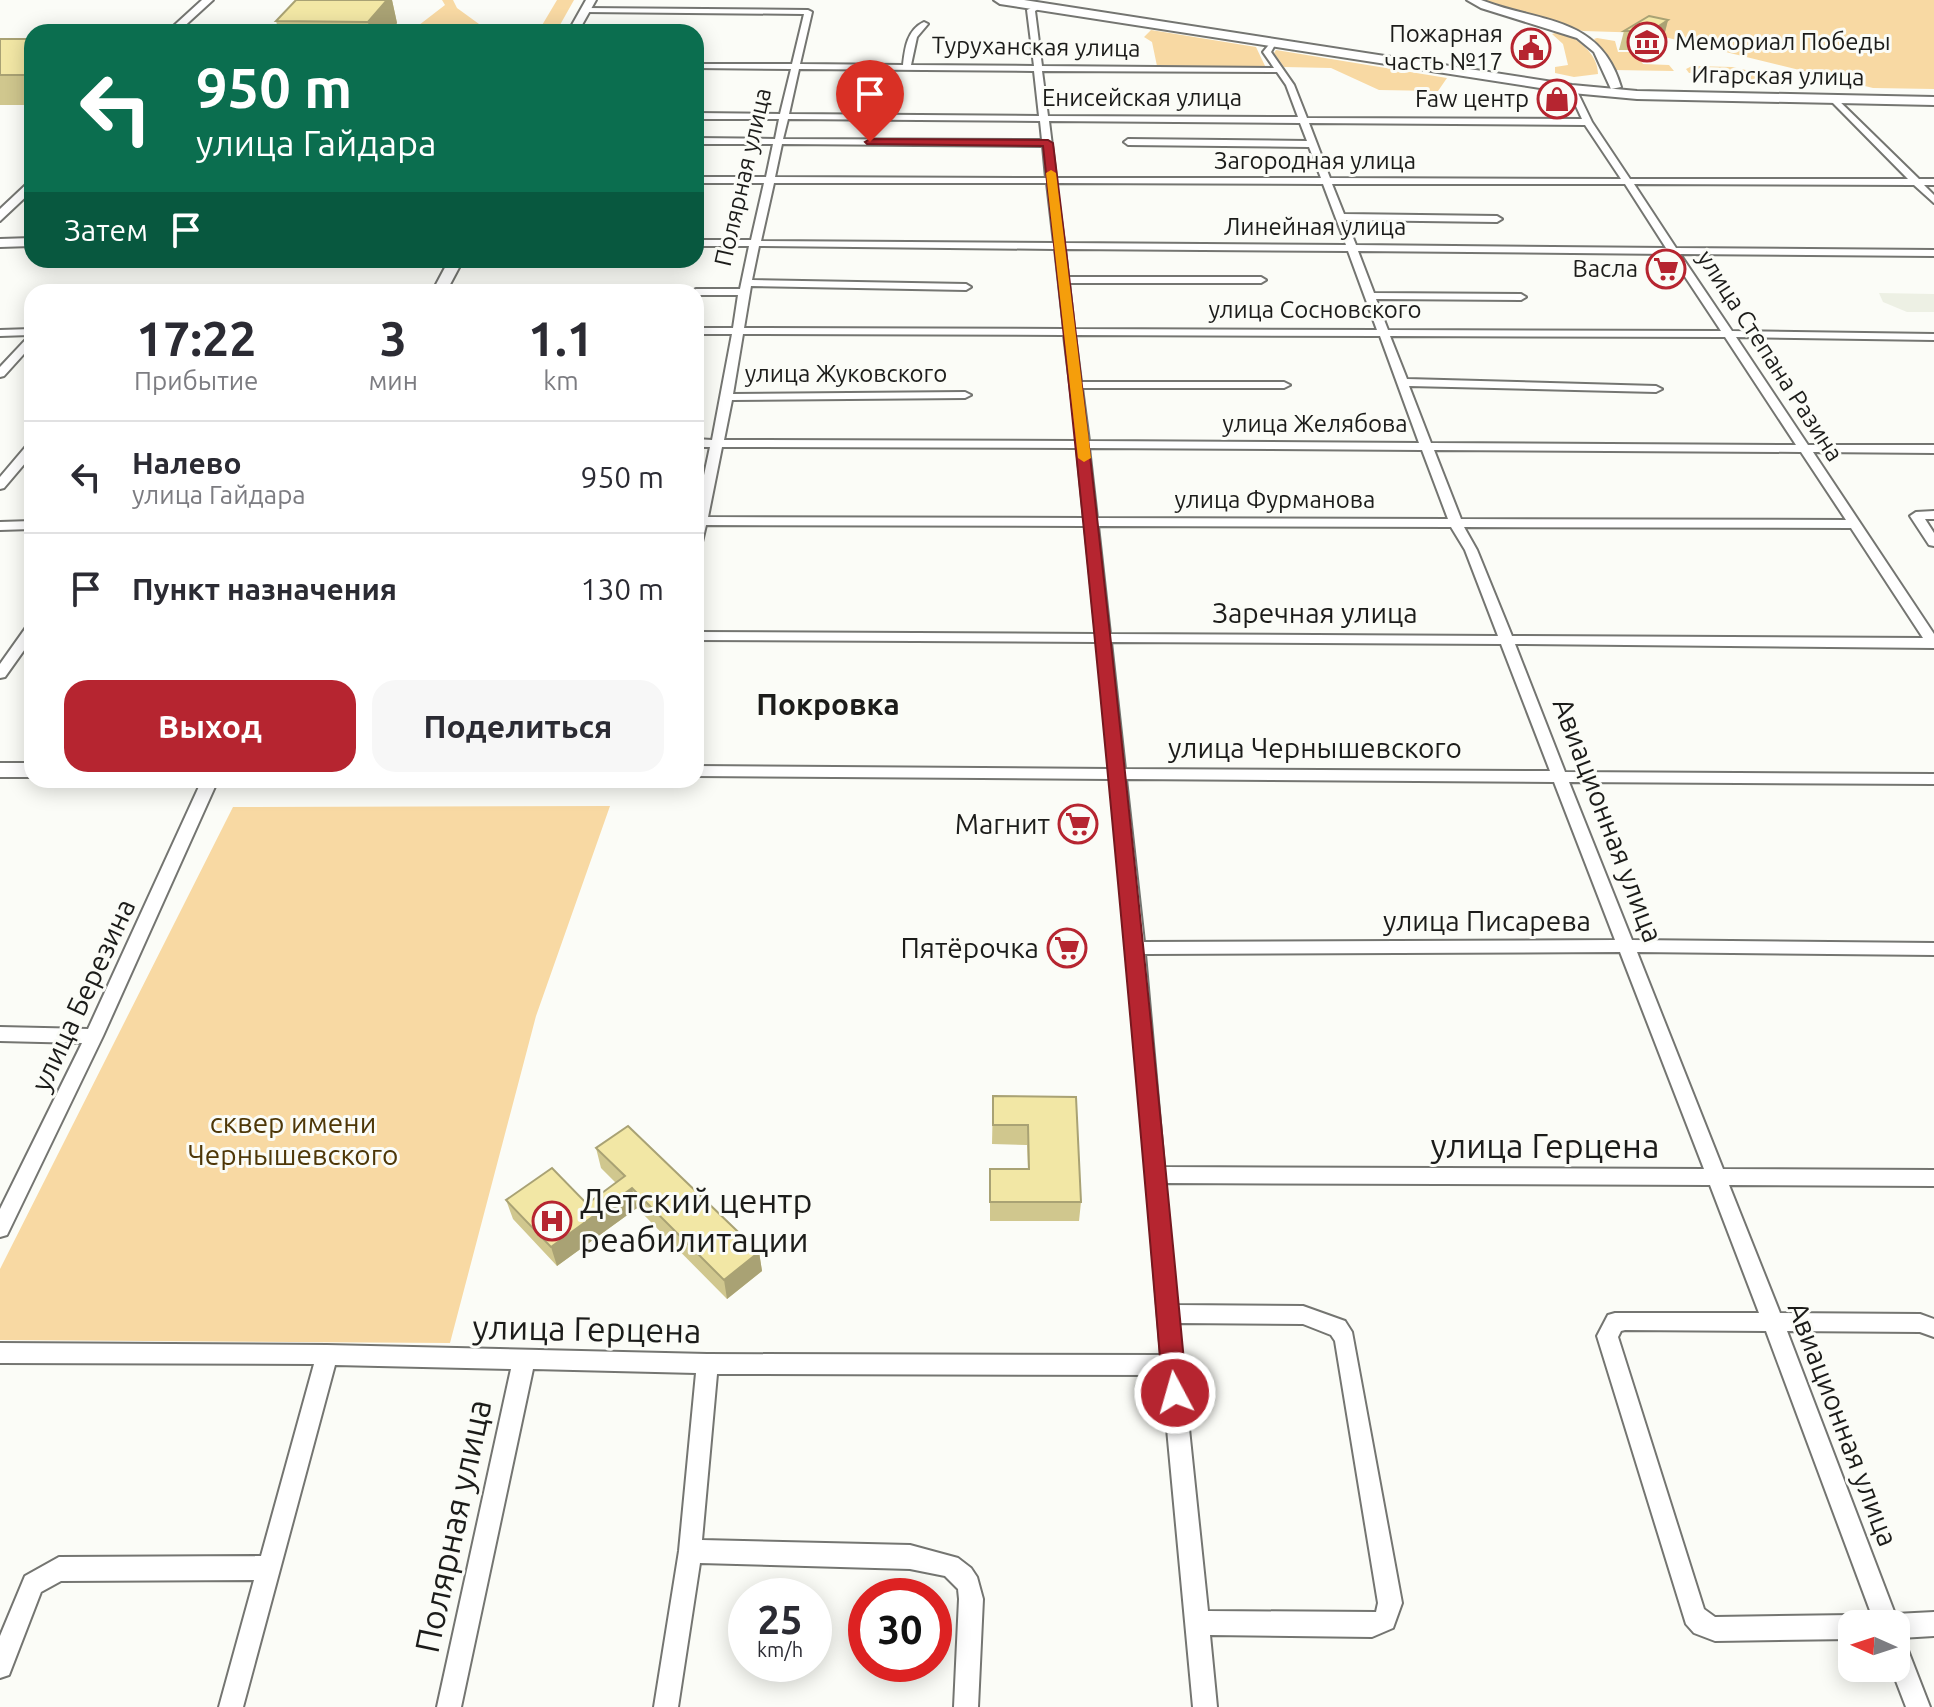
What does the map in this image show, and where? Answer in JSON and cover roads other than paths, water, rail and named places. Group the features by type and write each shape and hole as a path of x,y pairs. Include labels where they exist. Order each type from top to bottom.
{"main road":[{"path":"1000,0 1573,86"},
{"path":"1036,3 1272,43 1573,86"},
{"name":"Игарская улица","path":"1573,86 1934,94"},
{"name":"Игарская улица","path":"1573,86 1637,95 1934,101"}],"street":[{"path":"181,24 208,0"},
{"path":"1472,0 1494,11 1584,38 1592,43 1615,87"},
{"path":"1036,3 1031,10 1083,445 1101,639 1136,948 1205,1707"},
{"path":"577,24 588,5"},
{"name":"Полярная улица","path":"588,5 808,12 745,288 727,397 704,495"},
{"path":"907,66 910,45 918,28 924,24"},
{"name":"Авиационная улица","path":"1272,43 1267,52 1290,85 1405,382 1456,524 1471,550 1506,639 1773,1322 1882,1610"},
{"name":"Туруханская улица","path":"704,66 1280,70"},
{"name":"улица Степана Разина","path":"1573,86 1588,122 1933,643"},
{"path":"1834,99 1934,200"},
{"name":"Енисейская улица","path":"704,116 1588,122"},
{"path":"704,141 1048,143"},
{"path":"1128,142 1311,144"},
{"name":"Загородная улица","path":"704,180 1934,182"},
{"path":"0,217 24,192"},
{"path":"1341,217 1497,219"},
{"path":"0,243 24,242"},
{"name":"Линейная улица","path":"704,243 1934,253"},
{"path":"1062,280 1261,280"},
{"path":"704,291 745,288 966,287"},
{"path":"1371,296 1521,297"},
{"name":"улица Сосновского","path":"704,331 1934,337"},
{"path":"0,333 24,334"},
{"path":"0,374 24,345"},
{"path":"1405,382 1656,389"},
{"path":"1075,385 1284,385"},
{"name":"улица Жуковского","path":"727,397 965,395"},
{"name":"улица Желябова","path":"704,443 1934,449"},
{"path":"0,485 24,456"},
{"path":"1934,515 1916,516 1934,542"},
{"name":"улица Фурманова","path":"704,521 1853,524"},
{"path":"0,526 24,525"},
{"name":"Заречная улица","path":"704,636 1933,643"},
{"path":"0,674 24,640"},
{"path":"0,770 24,770"},
{"name":"улица Чернышевского","path":"704,771 1934,779"},
{"name":"улица Березина","path":"0,1229 94,1036 206,788"},
{"name":"улица Писарева","path":"1136,948 1625,946 1934,949"},
{"path":"0,1034 94,1036"},
{"name":"улица Герцена","path":"1156,1175 1717,1180 1934,1178"},
{"path":"1167,1314 1303,1315 1338,1328 1345,1339 1390,1603 1385,1620 1372,1625 1197,1623"},
{"path":"1838,1627 1715,1629 1702,1625 1694,1616 1607,1336 1615,1322 1625,1321 1920,1323 1934,1328"},
{"name":"улица Герцена","path":"0,1353 327,1355 707,1364 1172,1365"},
{"path":"231,1707 327,1355"},
{"name":"Полярная улица","path":"449,1707 524,1360"},
{"path":"666,1707 690,1551 707,1364"},
{"path":"690,1551 910,1557 950,1566 969,1585 971,1599 966,1707"},
{"path":"0,1666 33,1584 59,1569 270,1568"},
{"path":"1910,1625 1934,1624"},
{"path":"1909,1682 1918,1707"}],"place":[{"name":"Мемориал Победы","path":"1647,42"},
{"name":"Пожарная часть №17","path":"1531,48"},
{"name":"Faw центр","path":"1557,99"},
{"name":"Васла","path":"1666,269"},
{"name":"Магнит","path":"1078,824"},
{"name":"Пятёрочка","path":"1067,948"},
{"name":"Детский центр реабилитации","path":"552,1221"}],"district":[{"name":"Покровка","path":"828,705"}],"park label":[{"name":"сквер имени Чернышевского","path":"293,1139"}]}
